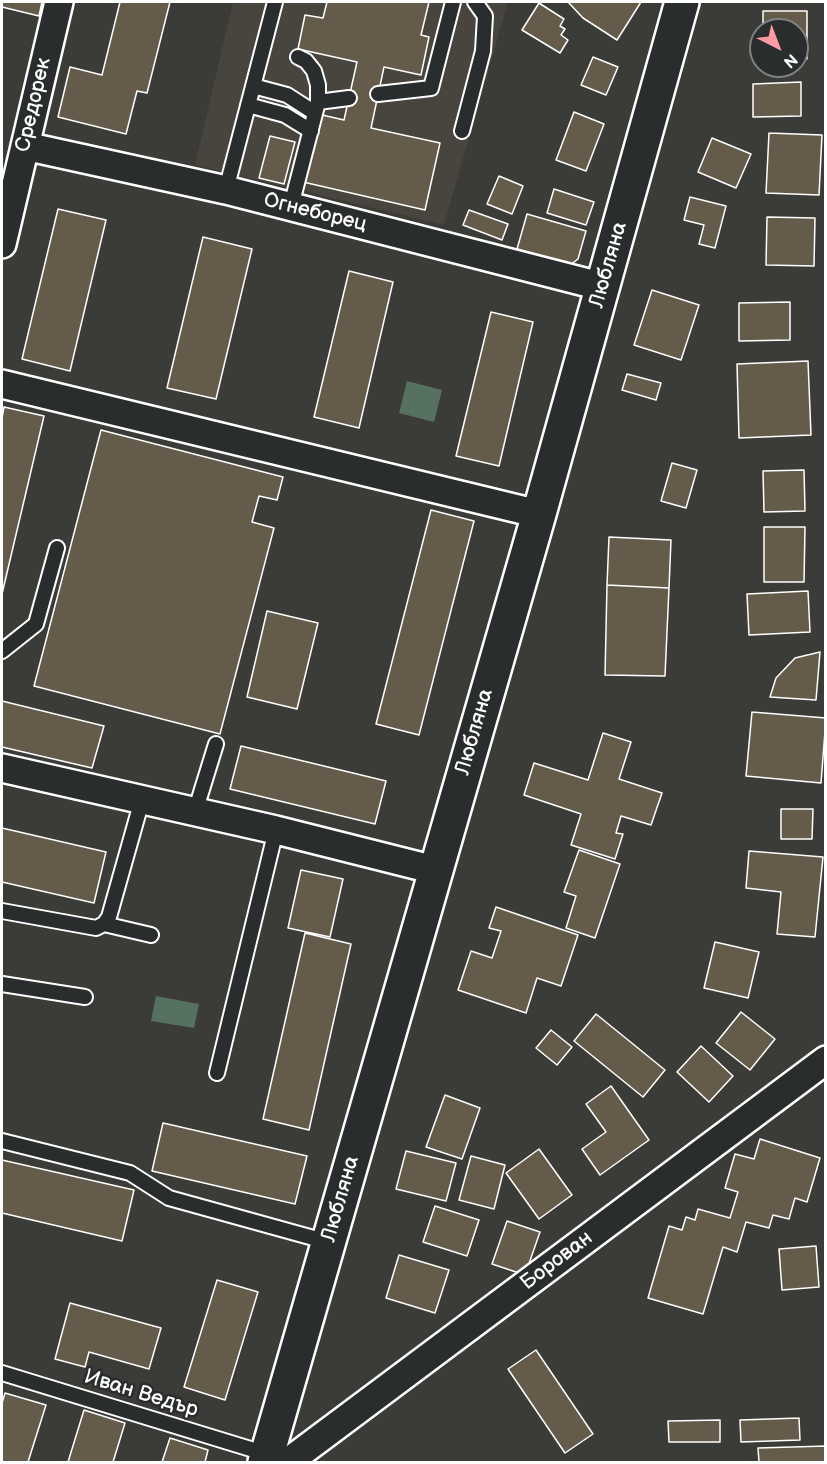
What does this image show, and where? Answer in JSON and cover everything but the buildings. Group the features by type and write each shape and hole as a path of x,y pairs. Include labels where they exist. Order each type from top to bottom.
{"street":[{"name":"Средорек","path":"2,244 59,2"},
{"name":"Любляна","path":"274,1460 328,1242 604,287 682,2"},
{"name":"Огнеборец","path":"25,146 226,190 604,287"},
{"path":"2,384 539,514"},
{"path":"2,768 276,830 435,870"},
{"name":"Борован","path":"274,1460 825,1060"}],"lane":[{"path":"226,190 275,2"},
{"path":"378,94 431,88 453,2"},
{"path":"462,130 483,51 485,16 475,2"},
{"path":"291,206 316,108 318,84 314,71 306,61 298,57"},
{"path":"253,86 287,94 316,108 349,98"},
{"path":"248,105 285,115 310,131"},
{"path":"2,651 36,624 57,548"},
{"path":"195,812 216,744"},
{"path":"2,912 96,928 105,924 110,917 142,800"},
{"path":"217,1072 276,830"},
{"path":"105,924 151,935"},
{"path":"2,984 85,997"},
{"path":"2,1141 130,1173 169,1198 328,1242"},
{"name":"Иван Ведър","path":"2,1373 274,1460"}],"shaded area":[{"path":"233,2 508,2 444,225 195,165"}],"green space":[{"path":"407,381 442,390 434,422 399,413"},
{"path":"156,996 199,1004 194,1028 151,1021"}]}
